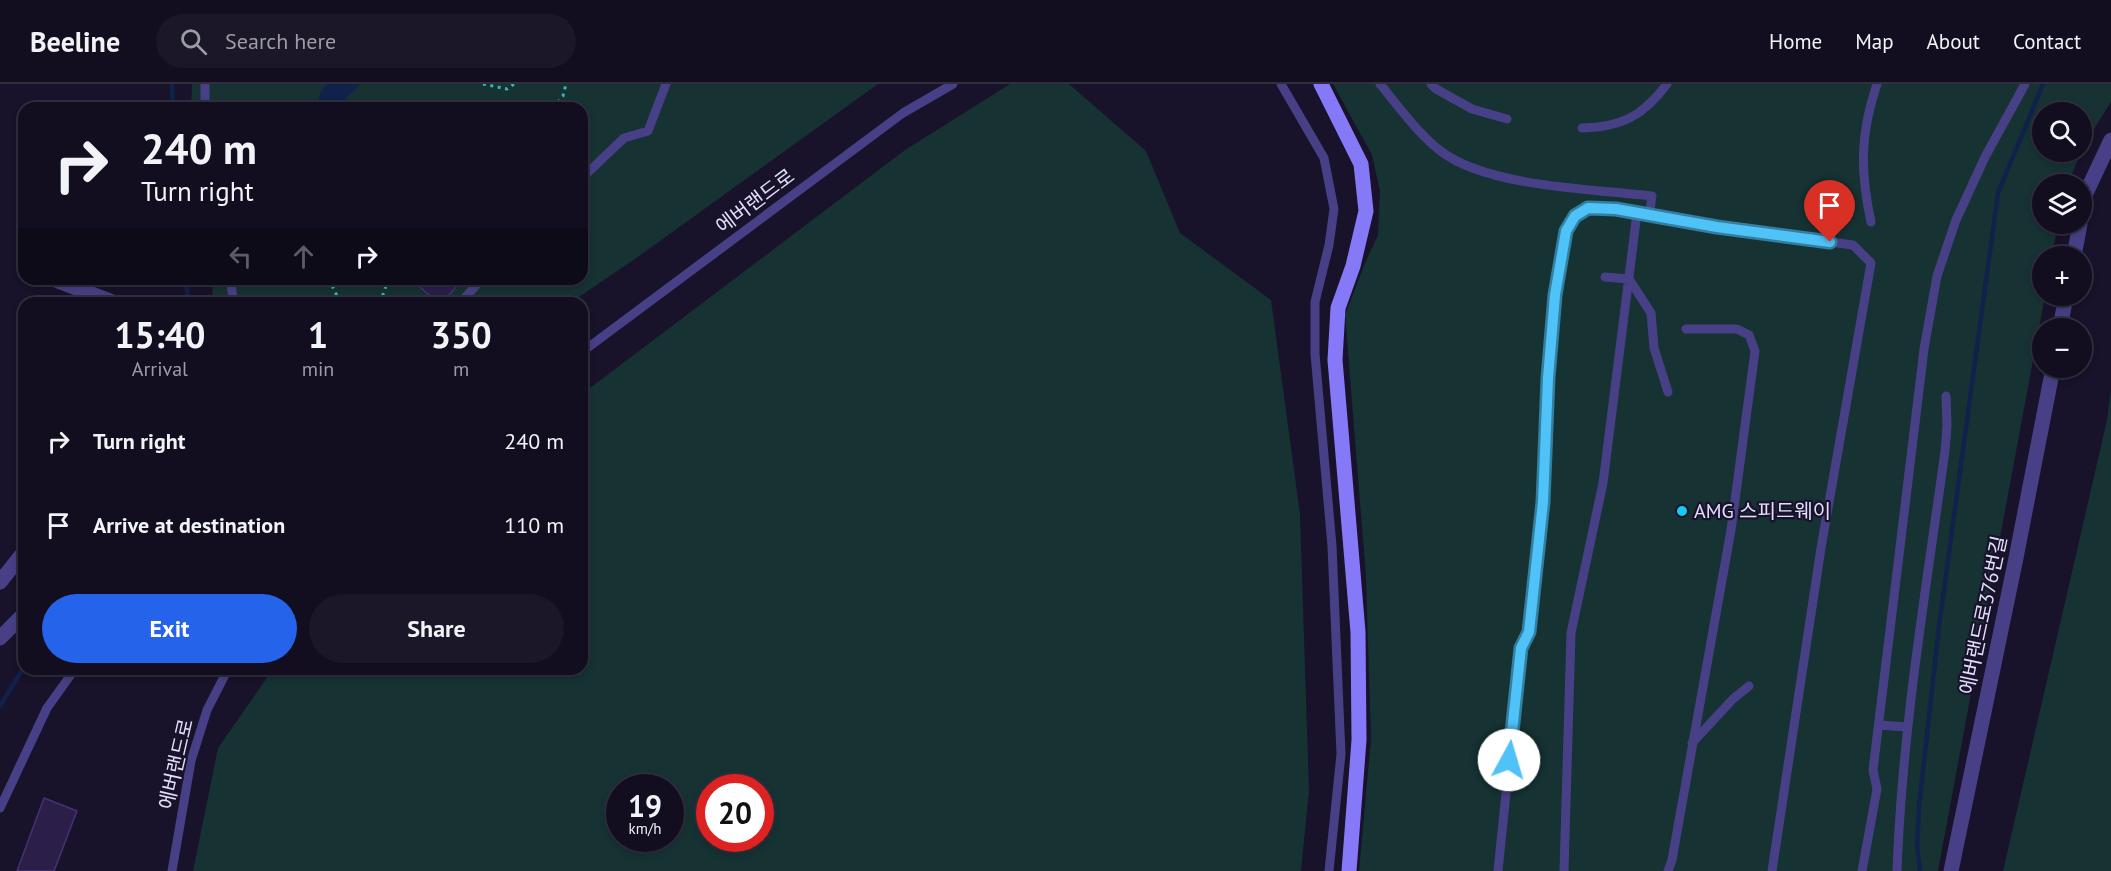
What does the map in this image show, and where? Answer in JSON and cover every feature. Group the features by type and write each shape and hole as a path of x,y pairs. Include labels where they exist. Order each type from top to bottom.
{"street":[{"path":"1321,84 1361,164 1366,211 1353,266 1338,309 1335,360 1358,632 1359,740 1349,871"},
{"path":"2092,180 2111,140"},
{"path":"68,285 100,297"},
{"name":"에버랜드로376번길","path":"1951,871 2051,378"},
{"path":"0,582 18,560"},
{"path":"0,638 18,620"}],"lane":[{"path":"205,84 205,102"},
{"path":"588,172 624,138 648,130 666,84"},
{"name":"에버랜드로","path":"588,348 894,120 953,84"},
{"path":"1281,84 1324,158 1334,208 1329,245 1315,302 1315,354 1332,546 1341,754 1329,871"},
{"path":"1380,84 1407,117 1441,152 1467,167 1491,175 1537,183 1652,196 1649,216"},
{"path":"1431,84 1472,109 1507,119"},
{"path":"1582,128 1605,127 1636,115 1657,97 1666,84"},
{"path":"1871,222 1864,188 1862,151 1877,84"},
{"path":"1862,871 1876,789 1873,770 1924,349 1937,276 1956,220 1985,158 2025,84"},
{"path":"1498,871 1521,648 1529,632 1543,502 1550,348 1555,295 1566,231 1575,216 1588,208 1616,209 1717,227 1853,245 1871,263 1819,559 1772,871"},
{"path":"1564,871 1571,633 1603,483 1637,213"},
{"path":"1605,277 1629,279"},
{"path":"1629,279 1652,313 1654,348 1668,392"},
{"path":"466,297 476,285"},
{"path":"1668,871 1672,860 1731,530 1755,351 1749,335 1737,329 1686,329"},
{"path":"1897,871 1907,727 1945,451 1946,396"},
{"path":"0,808 47,708 71,675"},
{"name":"에버랜드로","path":"172,871 191,760 207,710 225,675"},
{"path":"1692,743 1733,699 1749,686"},
{"path":"1879,725 1907,727"}],"path":[{"path":"483,84 507,89 514,84"},
{"path":"558,102 563,96 566,84"}],"green space":[{"path":"192,84 878,84 579,297 213,297 212,285 588,285 588,102 191,102"},
{"path":"1010,84 1069,84 1146,151 1180,233 1271,300 1300,514 1309,791 1301,871 193,871 218,748 269,675 588,675 588,389 905,150"},
{"name":"AMG 스피드웨이","path":"1333,84 2111,84 2111,102 2092,132 2092,102 2032,102 2032,162 2077,162 2072,174 2032,174 2032,234 2056,234 2054,246 2032,246 2032,306 2043,306 2041,318 2032,318 2032,366 1938,871 1359,871 1371,739 1366,577 1345,315 1378,235 1380,191 1372,155"},
{"path":"2111,390 2111,871 2003,871 2107,420"}],"water":[{"path":"327,84 361,84 344,102 318,102 321,91"}],"building":[{"path":"418,285 458,285 447,297 431,297"},
{"path":"44,798 77,811 54,871 17,871"}],"waterway":[{"path":"172,84 173,102"},
{"path":"1920,871 1917,847 1919,807 1939,626 1998,193 2043,84"},
{"path":"186,285 188,297"},
{"path":"0,706 19,675"}],"place":[{"name":"AMG 스피드웨이","path":"1682,511"}],"route":[{"path":"1509,760 1521,648 1529,632 1543,502 1548,378 1555,295 1566,231 1575,216 1588,208 1598,207 1717,227 1830,242"}]}
